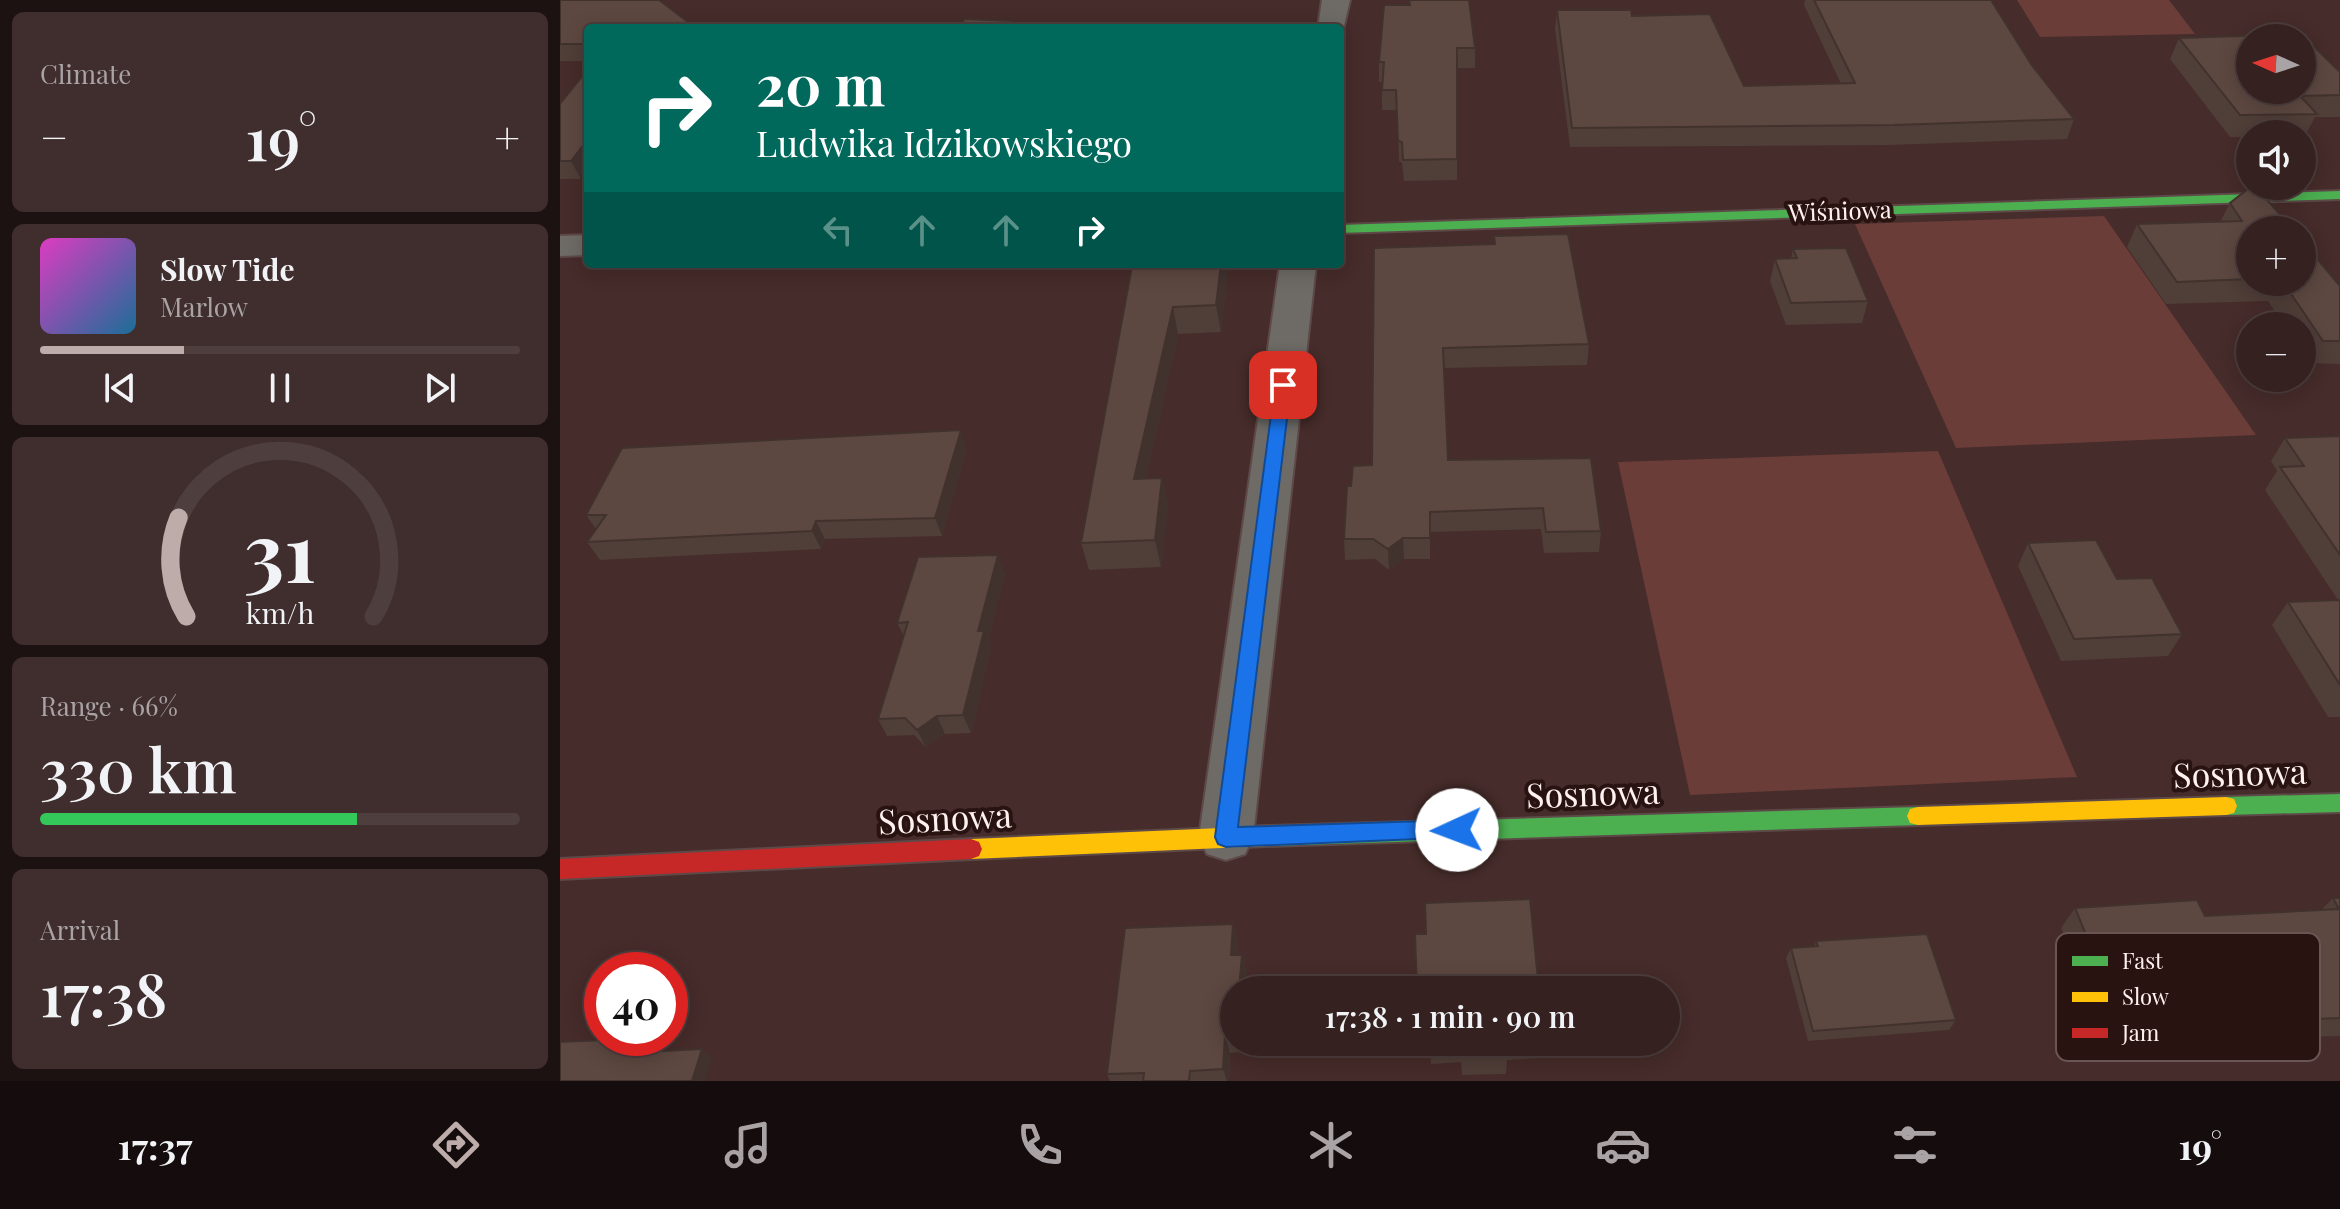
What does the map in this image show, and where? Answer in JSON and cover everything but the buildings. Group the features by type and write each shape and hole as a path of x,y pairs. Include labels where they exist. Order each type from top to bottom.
{"street":[{"path":"1333,24 1336,0"},
{"name":"Wiśniowa","path":"1344,229 2340,195"},
{"path":"560,246 584,245"},
{"path":"1226,837 1297,268"},
{"name":"Sosnowa","path":"560,869 1226,837 2340,803"}],"shaded area":[{"path":"2017,0 2169,0 2195,34 2040,37"},
{"path":"2104,216 2256,435 1956,448 1855,224"},
{"path":"1938,451 2077,777 1690,795 1618,462"}],"traffic: fast":[{"path":"1344,229 2340,195"},
{"path":"2226,806 2340,803"},
{"path":"1267,836 1918,816"}],"traffic: slow":[{"path":"1918,816 2226,806"},
{"path":"971,849 1267,836"}],"traffic: jam":[{"path":"560,869 971,849"}],"route":[{"path":"1283,385 1226,837 1457,830"}]}
